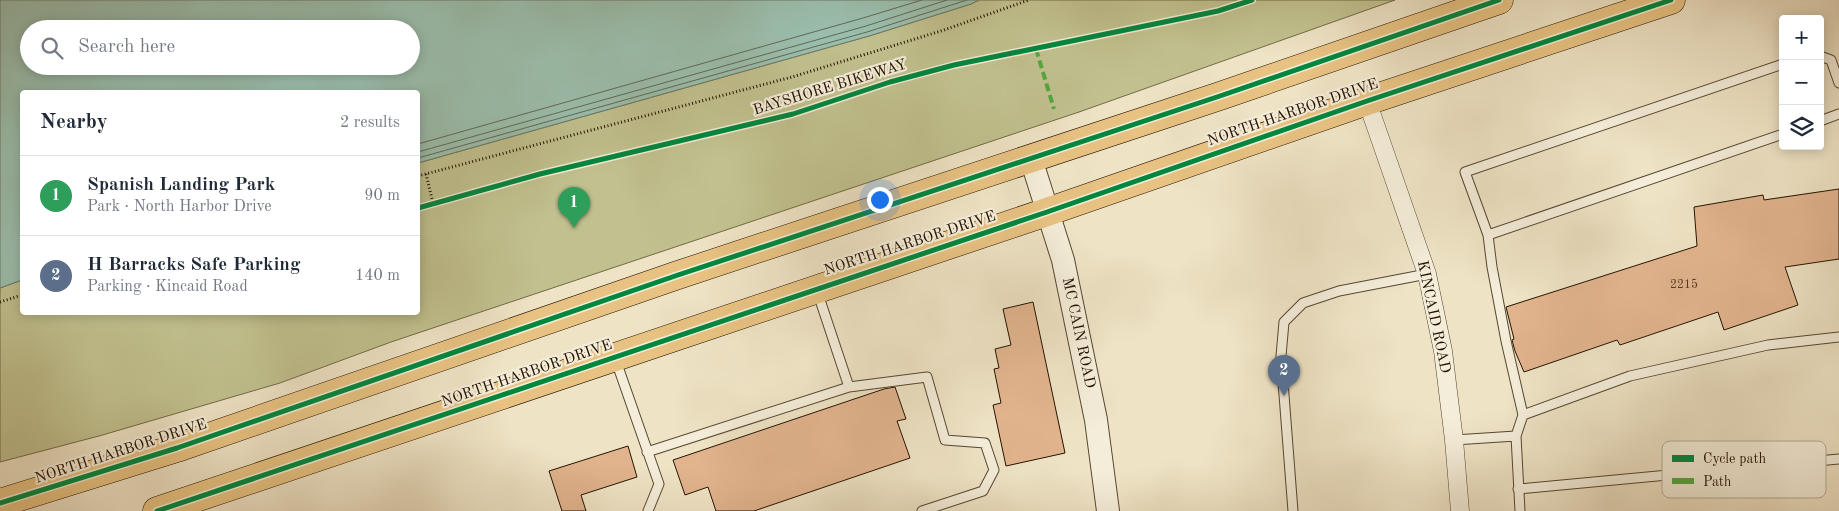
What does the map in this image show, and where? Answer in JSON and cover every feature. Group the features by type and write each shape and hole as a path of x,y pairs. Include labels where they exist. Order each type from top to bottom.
{"main road":[{"name":"NORTH HARBOR DRIVE","path":"0,503 177,448 669,278 1217,97 1499,0"},
{"name":"NORTH HARBOR DRIVE","path":"157,511 1047,212 1367,101 1671,0"}],"street":[{"name":"KINCAID ROAD","path":"1367,101 1427,274 1443,351 1454,440 1460,511"},
{"name":"MC CAIN ROAD","path":"1031,158 1063,260 1094,410 1108,511"}],"lane":[{"path":"1824,57 1831,60 1839,83"},
{"path":"1520,511 1516,436 1523,415 1506,341 1488,235 1465,172 1779,65"},
{"path":"1824,120 1839,114"},
{"path":"1488,235 1779,135"},
{"path":"1293,511 1281,356 1284,322 1302,303 1339,291 1427,274"},
{"path":"816,289 849,387"},
{"path":"1523,415 1630,376 1768,345 1839,337"},
{"path":"615,358 639,422 647,452 659,484 648,511"},
{"path":"647,452 849,387 927,377 945,440 985,443 994,470 983,491 922,511"},
{"path":"1454,440 1516,436"},
{"path":"1826,460 1839,459"},
{"path":"1518,489 1662,476"}],"path":[{"path":"420,176 708,101 792,77 944,30 1029,0"},
{"path":"426,174 433,203"},
{"path":"425,206 442,201"},
{"path":"0,302 20,296"}],"shaded area":[{"path":"979,0 1395,0 1079,112 391,342 280,383 99,436 0,462 0,288 20,281 20,315 420,315 420,162 869,36"}],"water":[{"path":"0,0 979,0 869,36 420,162 420,90 20,90 20,281 0,288"}],"building":[{"path":"1839,189 1839,259 1785,267 1798,305 1724,330 1718,312 1620,345 1617,340 1524,372 1515,351 1506,307 1697,246 1694,207 1763,195 1764,200"},
{"path":"1033,302 1065,453 1006,466 993,405 1001,403 994,369 999,368 995,349 1011,345 1003,309"},
{"path":"895,387 906,419 897,421 910,458 754,511 716,511 708,487 685,495 673,460 884,389"},
{"path":"628,446 637,477 581,495 586,511 562,511 549,471"}],"marked path":[{"path":"1036,49 1054,109"}],"cycle path":[{"name":"BAYSHORE BIKEWAY","path":"420,207 540,174 793,114 890,82 954,65 1218,11 1252,0"},
{"path":"0,503 177,448 678,275 1217,97 1499,0"},
{"path":"157,511 1047,212 1367,101 1671,0"}],"place":[{"name":"Spanish Landing Park","path":"574,228"},
{"name":"H Barracks Safe Parking","path":"1284,396"}]}
